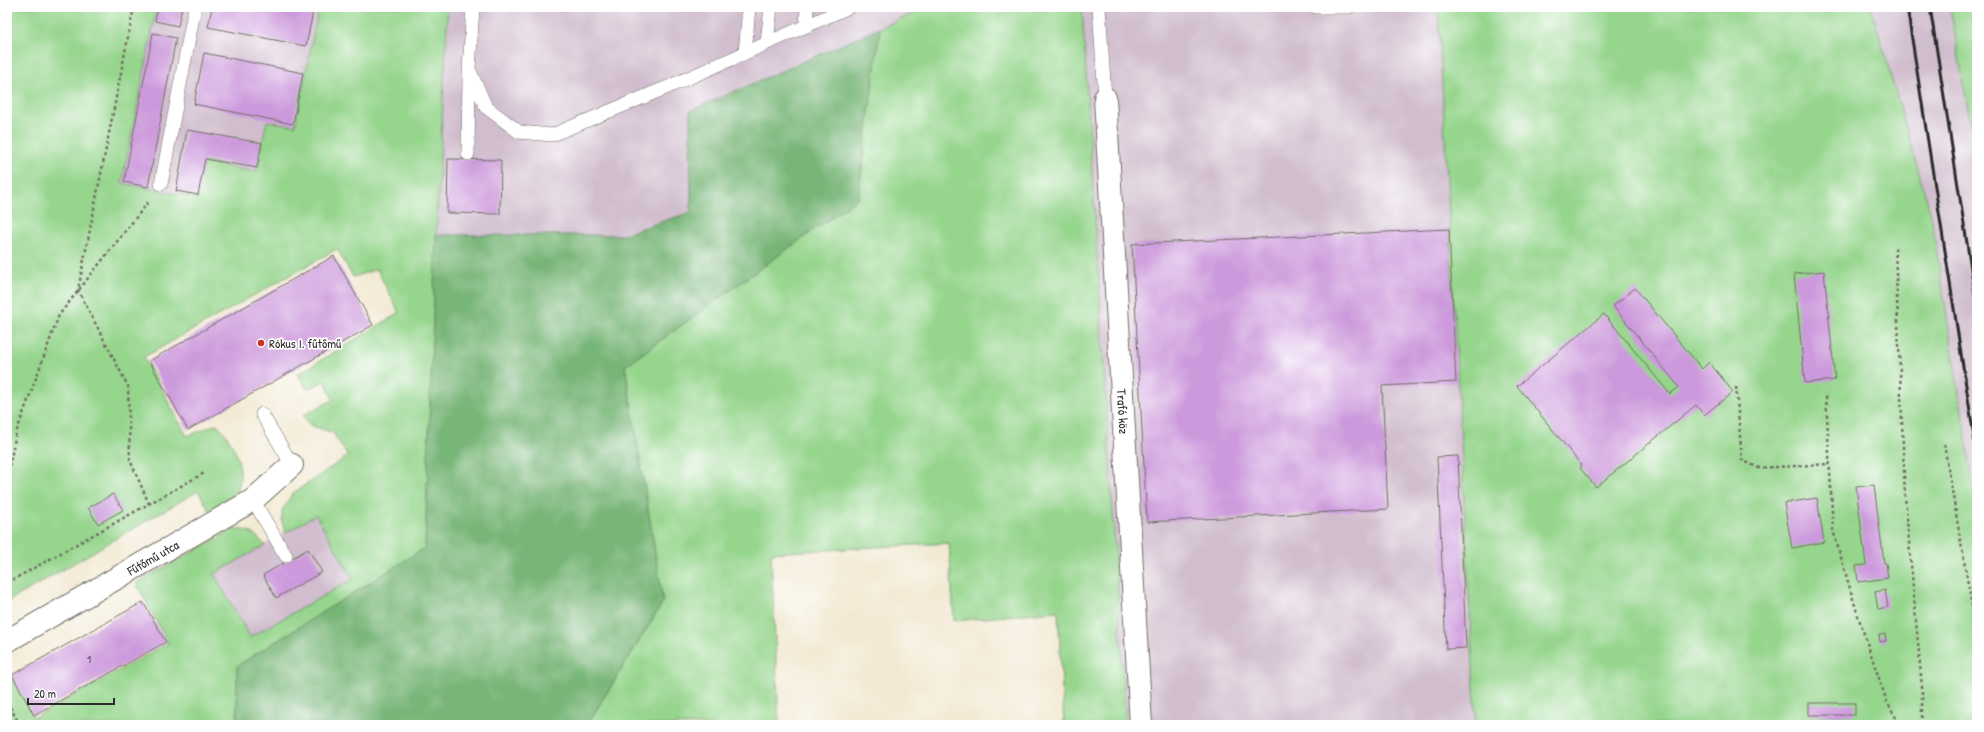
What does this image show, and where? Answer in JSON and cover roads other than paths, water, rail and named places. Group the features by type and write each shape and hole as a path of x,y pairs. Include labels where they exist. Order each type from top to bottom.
{"street":[{"name":"Trafó köz","path":"1105,98 1141,725"},
{"name":"Fűtőmű utca","path":"7,641 253,500 292,465"}],"lane":[{"path":"161,184 195,7"},
{"path":"468,154 469,69 473,7"},
{"path":"745,53 749,7"},
{"path":"767,43 770,7"},
{"path":"806,26 807,7"},
{"path":"469,69 486,107 519,132 552,135 745,53 848,7"},
{"path":"1099,7 1105,98"},
{"path":"1316,7 1349,7"},
{"path":"262,414 292,465"},
{"path":"253,500 286,556"}],"railway":[{"path":"1907,7 1977,456"},
{"path":"1930,7 1977,307"}],"place":[{"name":"Rókus I. fűtőmű","path":"261,343"}]}
